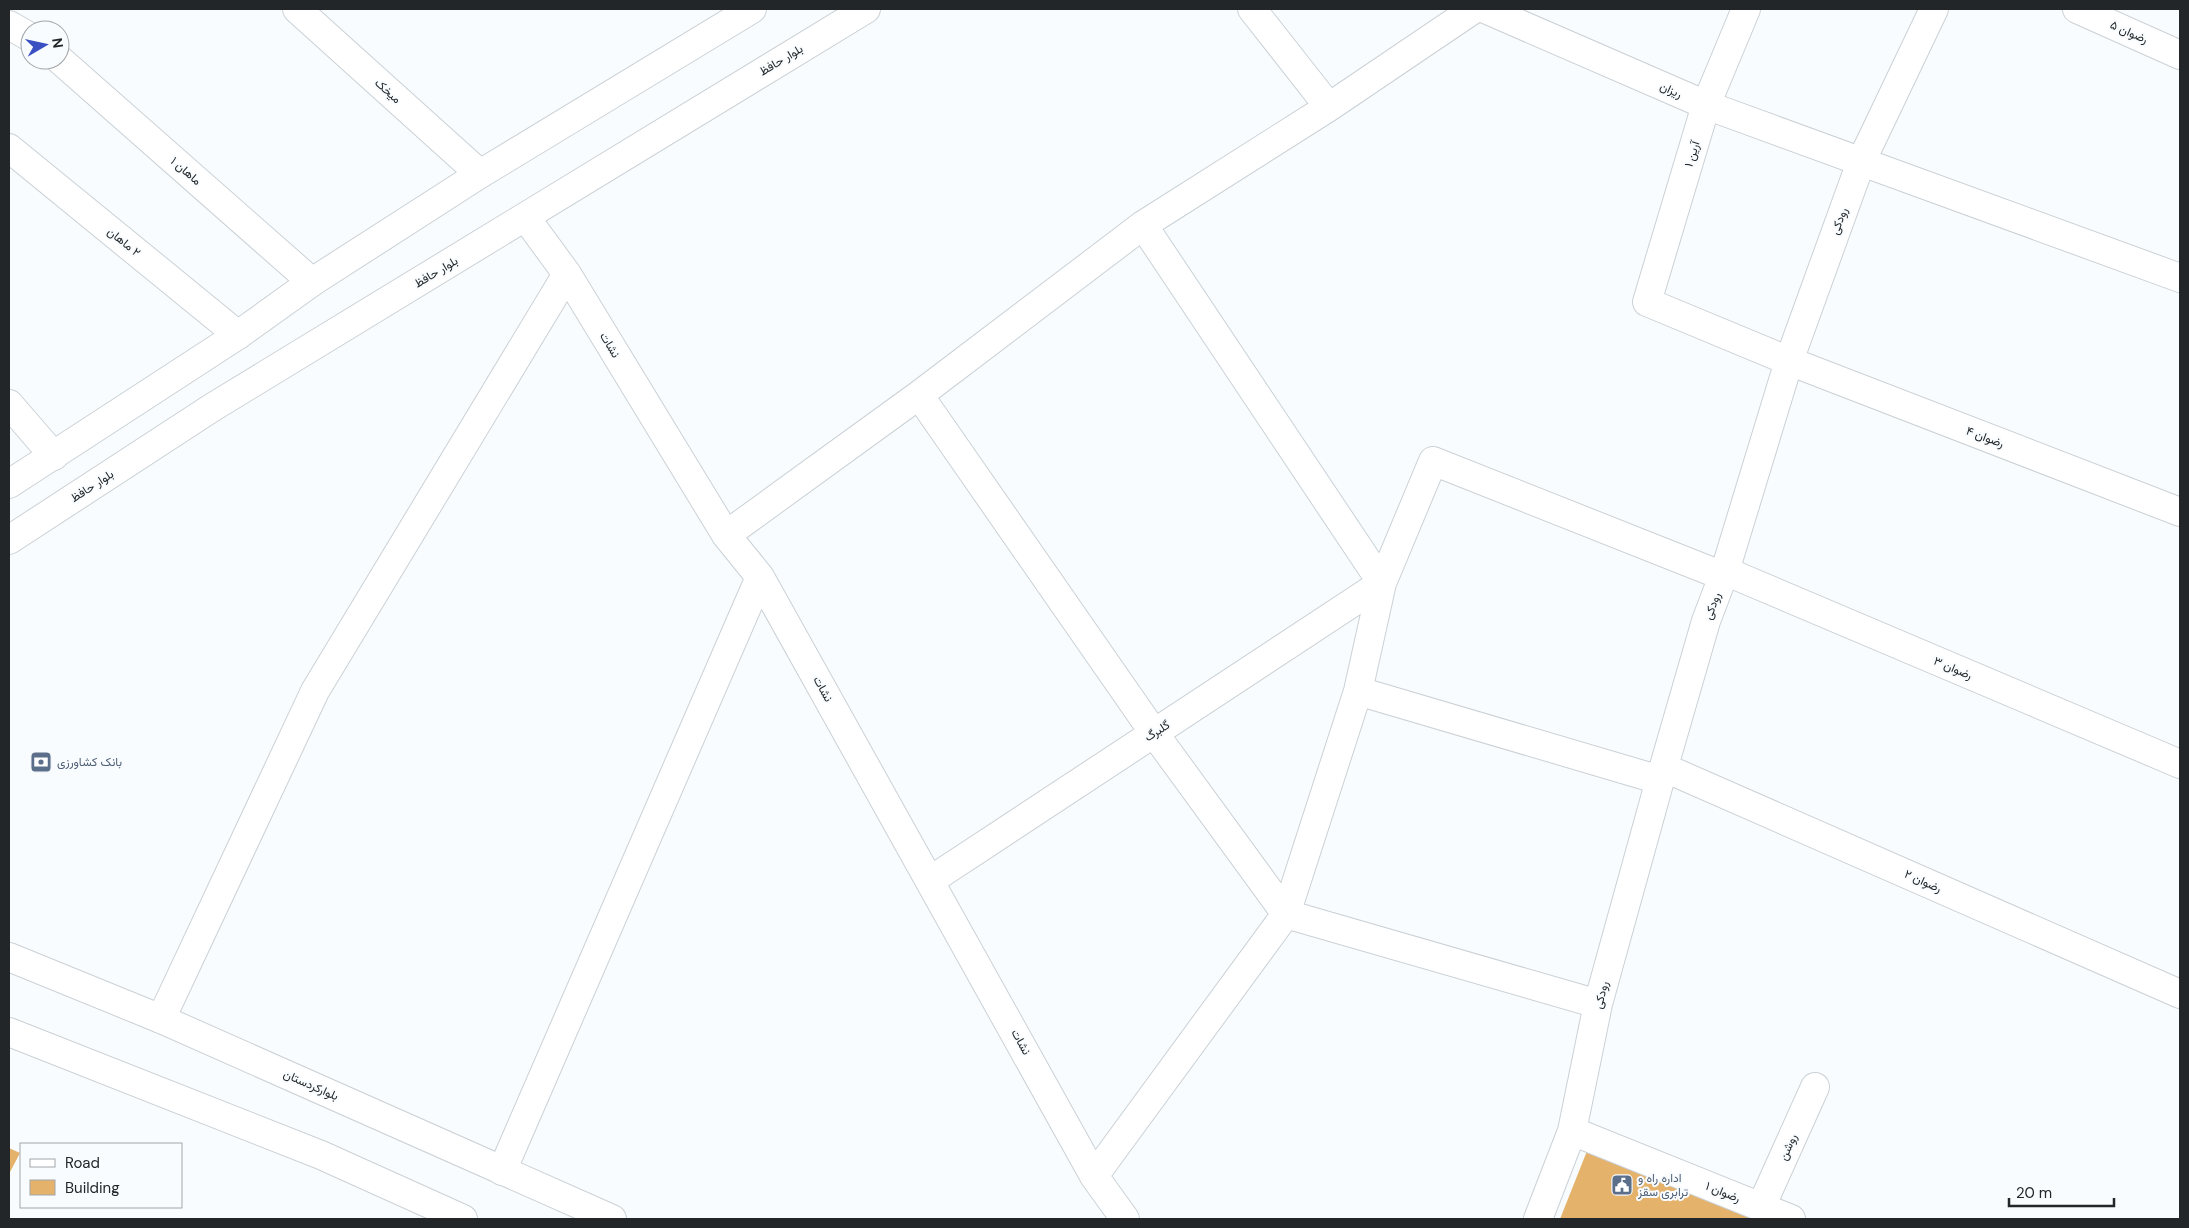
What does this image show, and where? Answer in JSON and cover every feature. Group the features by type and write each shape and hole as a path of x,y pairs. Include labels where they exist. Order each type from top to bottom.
{"street":[{"name":"میخک","path":"297,9 480,174"},
{"path":"9,484 238,335 312,282 480,174 752,9"},
{"name":"بلوار حافظ","path":"9,540 213,407 526,218 866,9"},
{"path":"1252,9 1329,108"},
{"path":"726,535 919,395 1143,225 1329,108 1474,9"},
{"name":"ریزان","path":"1485,9 1706,106 2180,278"},
{"name":"آرین ۱","path":"1647,302 1706,106 1746,9"},
{"name":"رودکی","path":"1538,1219 1572,1132 1598,1004 1706,621 1724,574 1789,361 1861,162 1934,9"},
{"name":"رضوان ۵","path":"2077,9 2180,55"},
{"path":"9,25 20,31"},
{"name":"ماهان ۱","path":"70,69 312,282"},
{"name":"٢ ماهان","path":"9,148 238,335"},
{"name":"نشات","path":"526,218 567,274 726,535 760,577 931,880 1094,1176 1125,1219"},
{"path":"1094,1176 1286,914 1358,691 1382,583 1143,225"},
{"path":"161,1019 315,691 567,274"},
{"name":"رضوان ۴","path":"1647,302 1789,361 2180,512"},
{"path":"919,395 1154,733 1286,914 1598,1004"},
{"path":"9,404 54,456"},
{"name":"رضوان ۳","path":"1382,583 1433,461 1724,574 2180,764"},
{"path":"502,1171 760,577"},
{"name":"گلبرگ","path":"931,880 1382,583"},
{"name":"رضوان ۲","path":"1358,691 1663,774 2180,994"},
{"name":"بلوارکردستان","path":"9,956 161,1019 612,1219"},
{"path":"9,1032 321,1155 463,1219"},
{"name":"روشن","path":"1761,1208 1815,1087"},
{"name":"رضوان ۱","path":"1572,1132 1791,1219"}],"building":[{"path":"9,1148 20,1153 9,1174"},
{"name":"اداره راه و ترابری سقز","path":"1587,1151 1753,1219 1560,1219"}],"place":[{"name":"بانک کشاورزی","path":"41,762"},
{"name":"اداره راه و ترابری سقز","path":"1622,1185"}]}
